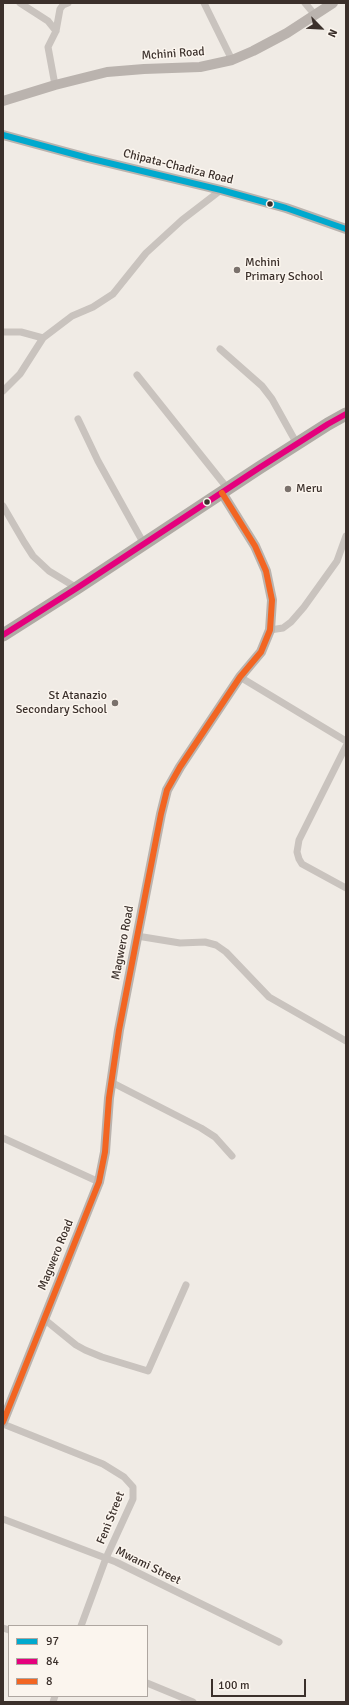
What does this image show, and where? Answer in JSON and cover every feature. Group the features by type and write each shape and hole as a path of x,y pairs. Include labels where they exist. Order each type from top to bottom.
{"highway":[{"path":"3,635 297,444 346,414"}],"street":[{"path":"20,3 48,22 56,32"},
{"path":"55,85 48,48 56,32 60,9 63,5 68,3"},
{"path":"204,3 232,60"},
{"path":"305,3 315,15"},
{"name":"Mchini Road","path":"3,101 55,85 107,72 200,67 232,60 267,44 334,3"},
{"name":"Chipata-Chadiza Road","path":"3,135 88,158 221,190 286,208 346,229"},
{"path":"3,390 20,374 43,338 72,316 93,307 113,294 146,253 182,220 221,190"},
{"path":"3,332 21,332 43,338"},
{"path":"220,349 262,386 272,399 297,444"},
{"path":"137,375 225,491"},
{"path":"78,419 98,462 144,544"},
{"name":"Magwero Road","path":"3,1423 99,1182 105,1152 111,1082 118,1030 167,790 180,767 240,677 261,652 270,630 272,600 266,571 255,546 225,491"},
{"path":"3,506 34,556 49,571 77,588"},
{"path":"270,630 283,628 304,607 337,561 346,536"},
{"path":"240,677 346,741"},
{"path":"346,746 299,840 297,852 298,859 302,864 346,888"},
{"path":"137,936 180,943 205,942 216,945 226,952 269,997 346,1041"},
{"path":"111,1082 201,1128 215,1138 232,1156"},
{"path":"3,1138 99,1182"},
{"path":"44,1319 85,1350 102,1357 148,1371 186,1285"},
{"name":"Feni Street","path":"3,1423 103,1464 124,1477 131,1484 134,1491 133,1499 106,1558 81,1625"},
{"name":"Mwami Street","path":"3,1519 106,1558 279,1642"},
{"path":"148,1682 193,1702"}],"transit line":[{"name":"97","path":"3,135 88,158 221,190 286,208 346,229"},
{"name":"84","path":"3,635 259,468 346,414"},
{"name":"8","path":"3,1422 99,1182 105,1152 109,1098 119,1030 167,790 180,767 240,677 261,652 270,630 272,600 266,571 255,546 222,493"}],"place":[{"name":"Mchini Primary School","path":"237,270"},
{"name":"Meru","path":"288,489"},
{"name":"St Atanazio Secondary School","path":"115,703"}]}
